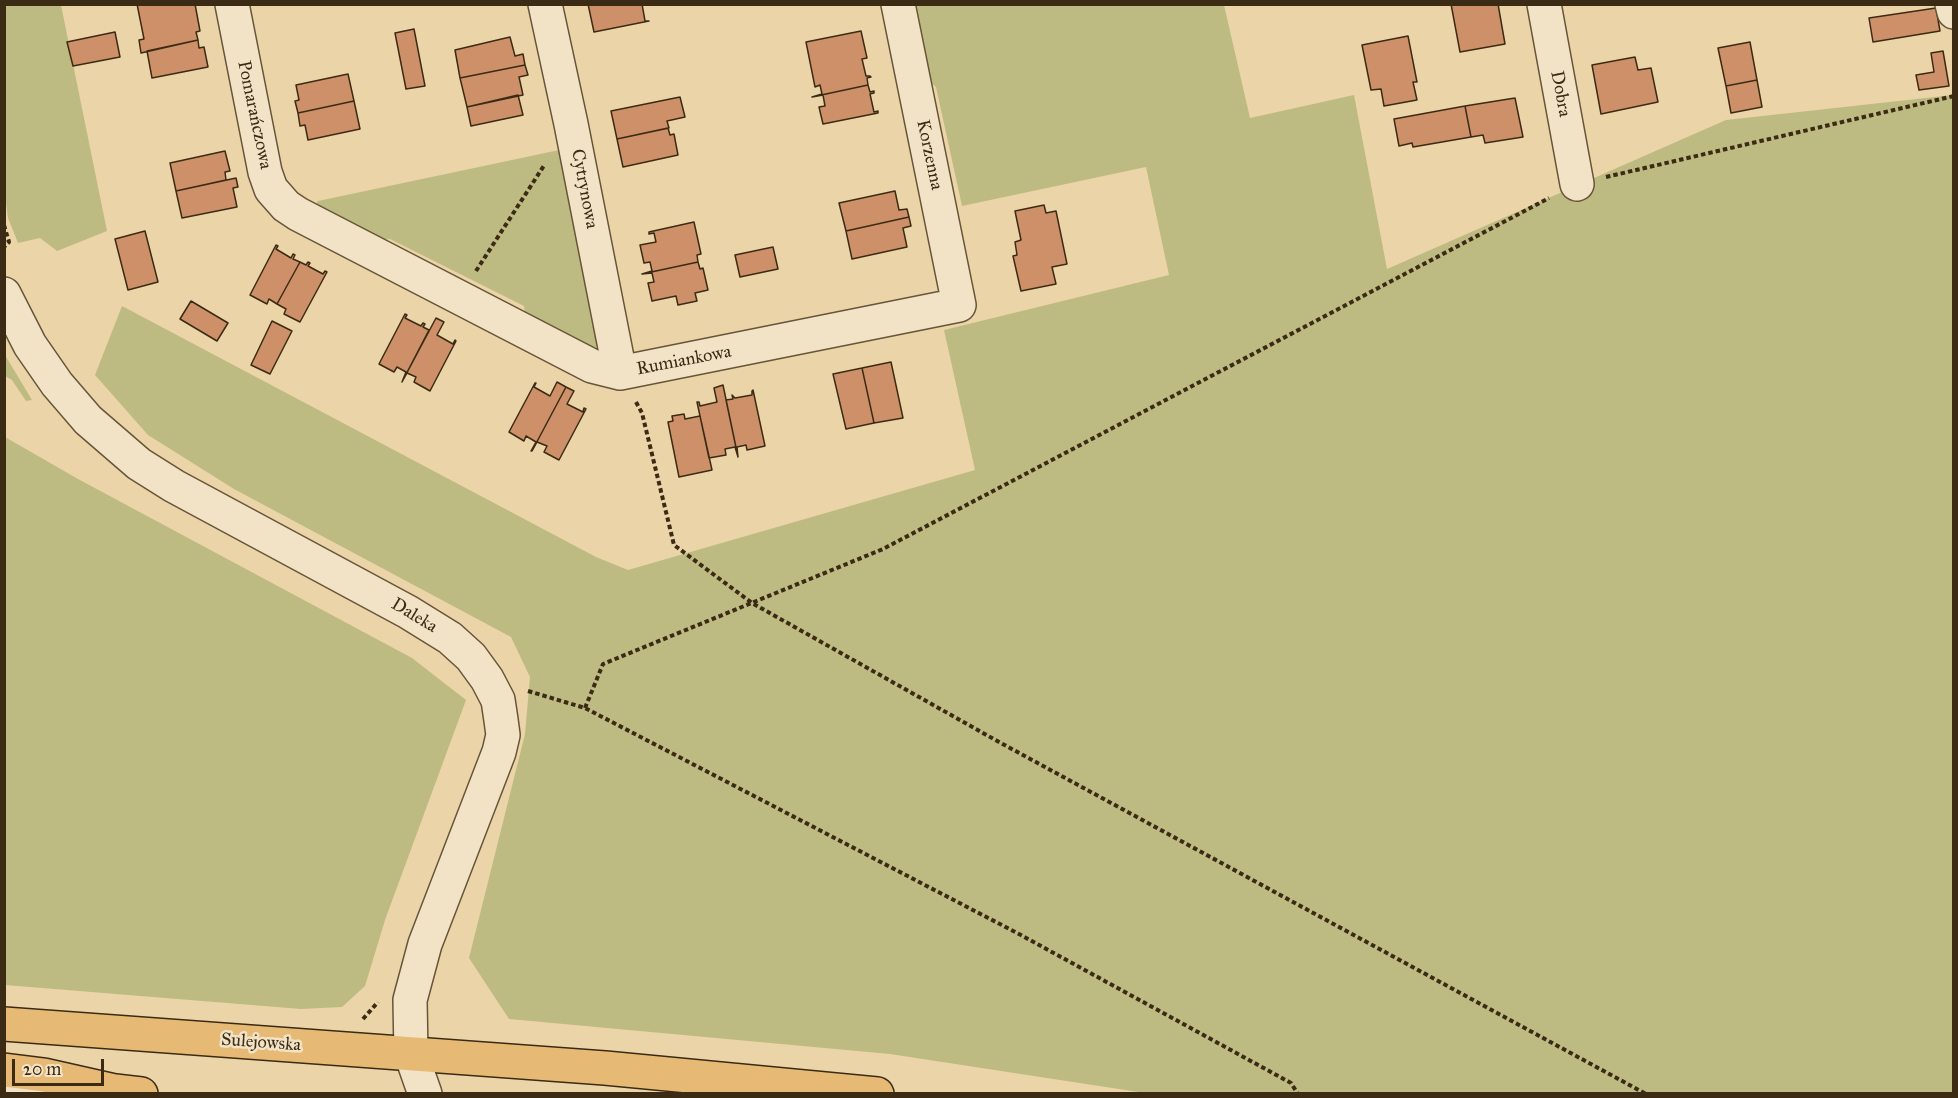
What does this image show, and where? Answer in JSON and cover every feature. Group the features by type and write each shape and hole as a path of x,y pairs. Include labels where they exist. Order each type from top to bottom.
{"main road":[{"name":"Sulejowska","path":"4,1024 605,1068 877,1094"},
{"path":"4,1071 44,1075 115,1091 141,1094"}],"street":[{"name":"Pomarańczowa","path":"232,4 265,172 271,189 286,206 298,214"},
{"name":"Cytrynowa","path":"545,4 621,373"},
{"name":"Korzenna","path":"898,4 959,305"},
{"name":"Dobra","path":"1544,4 1577,184"},
{"path":"1952,4 1953,12"},
{"name":"Rumiankowa","path":"298,214 592,366 621,373 959,305"},
{"name":"Daleka","path":"4,294 30,345 57,384 88,420 139,465 408,612 450,638 471,657 487,679 498,700 502,735 499,753 425,944 410,1000 411,1054 425,1094"},
{"path":"4,1071 29,1094"}],"path":[{"path":"585,708 603,664 883,549 1577,184 1953,96"},
{"path":"459,297 571,123"},
{"path":"4,225 9,242 4,247"},
{"path":"621,373 642,413 674,544 752,603 999,742 1646,1094"},
{"path":"487,679 585,708 1019,934 1291,1083 1298,1094"},
{"path":"358,1022 366,1017 380,1000"}],"shaded area":[{"path":"4,5 61,5 107,231 57,251 40,238 18,243 8,218 4,188"},
{"path":"906,5 1224,5 1250,118 1354,95 1387,269 1726,120 1953,95 1953,1093 1145,1093 890,1054 509,1019 469,958 525,734 530,677 511,637 234,489 148,435 95,375 122,306 596,557 628,570 975,470 944,330 1169,275 1146,167 962,206 936,87 921,75"},
{"path":"564,149 600,343 589,351 526,323 524,306 390,239 372,240 313,209 318,201"},
{"path":"5,355 32,400 26,401 12,380 5,376"},
{"path":"5,437 78,479 412,658 466,700 385,920 365,986 342,1007 301,1009 5,985"}],"building":[{"path":"137,4 195,4 200,31 196,32 198,40 141,53 139,40 144,39"},
{"path":"588,4 642,4 645,21 649,21 594,32"},
{"path":"1451,4 1498,4 1505,44 1460,52"},
{"path":"1936,8 1940,31 1873,42 1869,18"},
{"path":"414,29 425,86 406,89 395,33"},
{"path":"861,31 867,58 862,59 866,76 871,77 867,78 868,85 812,97 822,94 820,85 815,87 806,42"},
{"path":"115,32 120,57 73,66 67,42"},
{"path":"1408,36 1417,82 1413,82 1417,100 1384,106 1381,89 1371,90 1362,45"},
{"path":"510,37 515,56 523,54 525,65 460,78 455,50"},
{"path":"198,40 199,48 204,47 208,67 152,78 147,51"},
{"path":"1750,42 1757,80 1726,86 1718,48"},
{"path":"1943,51 1949,86 1919,90 1916,75 1934,72 1931,53"},
{"path":"1635,57 1638,70 1651,68 1658,102 1601,114 1592,65"},
{"path":"525,65 528,75 519,77 523,95 467,107 460,78"},
{"path":"348,74 354,101 298,113 295,101 299,100 296,85"},
{"path":"1757,80 1762,107 1731,113 1726,86"},
{"path":"868,85 870,92 874,91 870,94 874,112 878,111 878,113 823,124 819,107 825,106 823,95 812,97"},
{"path":"518,95 523,115 471,126 467,107"},
{"path":"680,97 685,117 667,121 669,128 617,139 611,111"},
{"path":"1515,98 1523,137 1485,143 1483,135 1471,137 1465,106"},
{"path":"354,101 360,129 308,140 305,125 300,126 298,113"},
{"path":"1465,106 1471,137 1413,147 1412,143 1399,146 1394,119"},
{"path":"668,128 670,135 674,134 678,155 623,167 617,139"},
{"path":"225,151 230,171 225,172 226,180 176,191 170,163"},
{"path":"236,178 238,187 233,188 237,207 182,218 176,191"},
{"path":"895,191 899,210 907,209 909,217 846,231 839,203"},
{"path":"1044,205 1046,213 1056,211 1067,264 1052,267 1056,284 1021,291 1013,256 1017,255 1015,242 1021,240 1015,211"},
{"path":"909,217 911,226 903,228 907,247 852,259 846,231"},
{"path":"694,222 701,254 697,255 698,262 642,274 652,271 650,262 644,263 640,245 656,242 654,233 649,234 649,232"},
{"path":"145,231 158,282 128,290 115,239"},
{"path":"276,245 278,246 276,249 291,258 293,254 295,255 293,259 300,262 277,304 269,299 267,304 250,295"},
{"path":"773,247 778,269 740,277 735,255"},
{"path":"300,262 306,265 310,263 308,266 323,274 327,272 300,322 284,314 286,309 277,304"},
{"path":"698,262 700,269 703,268 708,290 695,293 697,301 678,305 676,296 652,301 648,283 654,282 652,273 642,274"},
{"path":"191,301 228,323 217,341 180,319"},
{"path":"405,314 407,315 405,318 421,326 425,324 423,327 429,330 402,382 406,372 397,367 394,372 379,364"},
{"path":"436,318 444,322 437,335 453,344 456,341 430,391 414,382 416,377 407,373 402,382"},
{"path":"272,321 292,331 270,374 251,365"},
{"path":"891,362 903,418 874,423 862,368"},
{"path":"862,368 874,423 846,429 833,374"},
{"path":"557,382 566,387 532,451 531,451 536,442 526,436 524,441 509,432 535,383 534,387 550,396"},
{"path":"723,385 738,457 735,447 725,449 726,455 709,458 697,402 700,406 717,402 714,388"},
{"path":"566,387 574,391 567,404 583,412 584,408 586,409 559,460 544,452 547,446 537,442 532,451"},
{"path":"753,390 765,446 747,450 746,445 737,447 738,457 726,400 733,399 732,395 735,398 752,395"},
{"path":"684,414 685,419 700,416 712,470 679,477 668,422 673,421 672,416"}]}
